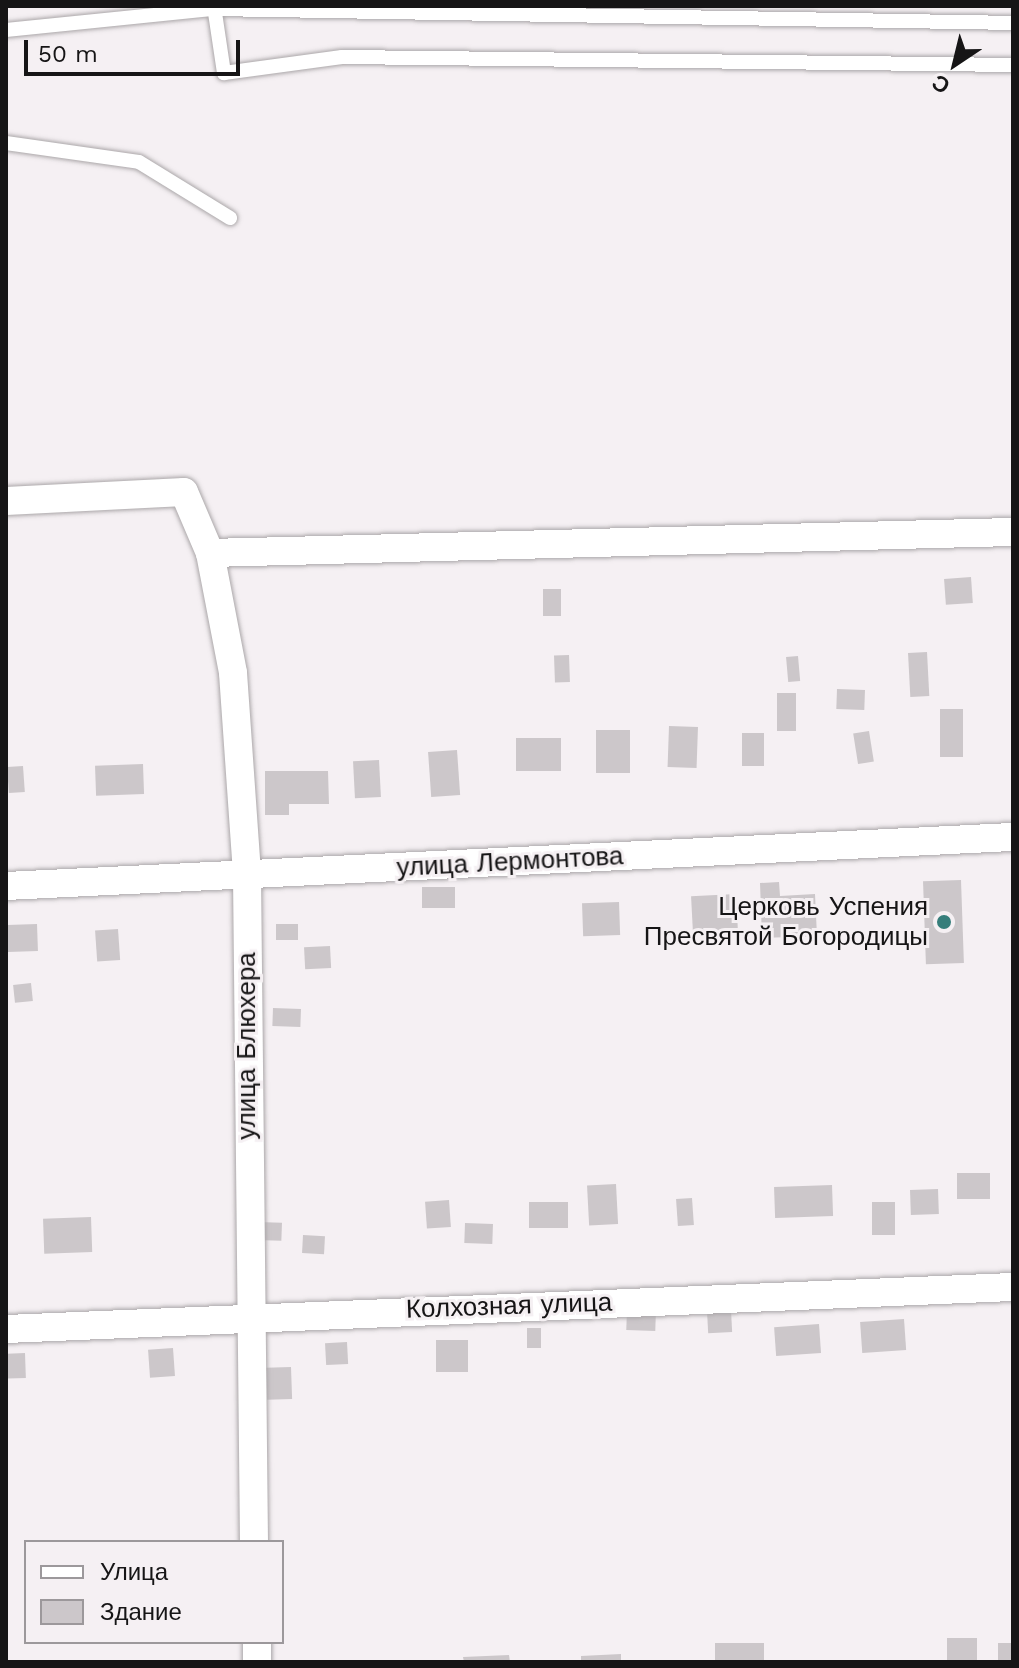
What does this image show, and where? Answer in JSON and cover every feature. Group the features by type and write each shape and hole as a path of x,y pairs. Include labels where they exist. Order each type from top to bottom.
{"street":[{"name":"улица Блюхера","path":"6,501 184,492 210,553 233,673 247,875 248,1316 254,1540"},
{"path":"210,553 1013,532"},
{"name":"улица Лермонтова","path":"6,886 1013,837"},
{"name":"Колхозная улица","path":"6,1329 248,1316 1013,1287"}],"lane":[{"path":"6,30 214,7 1013,23"},
{"path":"214,7 224,73 342,57 1013,65"},
{"path":"6,143 139,162 230,218"}],"building":[{"path":"971,577 973,603 946,605 944,579"},
{"path":"543,589 561,589 561,616 543,616"},
{"path":"927,652 929,696 910,697 908,653"},
{"path":"569,655 570,682 555,683 554,656"},
{"path":"798,656 800,681 788,682 786,657"},
{"path":"837,689 865,690 864,710 836,709"},
{"path":"777,693 796,693 796,731 777,731"},
{"path":"940,709 963,709 963,757 940,757"},
{"path":"669,726 698,727 697,768 668,767"},
{"path":"596,730 630,730 630,773 596,773"},
{"path":"869,731 874,762 858,764 853,734"},
{"path":"742,733 764,733 764,766 742,766"},
{"path":"516,738 561,738 561,771 516,771"},
{"path":"457,750 460,795 431,797 428,752"},
{"path":"379,760 381,797 355,798 353,761"},
{"path":"143,764 144,794 96,796 95,766"},
{"path":"23,766 25,792 9,793 7,767"},
{"path":"265,771 328,771 329,804 289,804 289,815 265,815"},
{"name":"Церковь Успения Пресвятой Богородицы","path":"961,880 964,963 926,964 923,881"},
{"path":"779,882 780,896 815,894 817,936 762,938 760,883"},
{"path":"422,887 455,887 455,908 422,908"},
{"path":"736,894 738,933 693,935 691,896"},
{"path":"619,902 620,935 583,936 582,903"},
{"path":"37,924 38,951 8,952 7,925"},
{"path":"276,924 298,924 298,940 276,940"},
{"path":"118,929 120,960 97,962 95,931"},
{"path":"330,946 331,968 305,969 304,947"},
{"path":"31,983 33,1001 15,1003 13,985"},
{"path":"273,1008 301,1009 300,1027 272,1026"},
{"path":"957,1173 990,1173 990,1199 957,1199"},
{"path":"616,1184 618,1224 589,1225 587,1186"},
{"path":"832,1185 833,1216 775,1218 774,1187"},
{"path":"938,1189 939,1214 911,1215 910,1190"},
{"path":"692,1198 694,1225 678,1226 676,1199"},
{"path":"449,1200 451,1227 427,1229 425,1202"},
{"path":"529,1202 568,1202 568,1228 529,1228"},
{"path":"872,1202 895,1202 895,1235 872,1235"},
{"path":"91,1217 92,1252 44,1254 43,1219"},
{"path":"257,1222 282,1223 281,1241 256,1240"},
{"path":"465,1223 493,1224 492,1244 464,1243"},
{"path":"303,1235 325,1236 324,1254 302,1253"},
{"path":"627,1309 656,1310 655,1331 626,1330"},
{"path":"731,1310 732,1332 708,1333 707,1311"},
{"path":"904,1319 906,1350 862,1353 860,1322"},
{"path":"819,1324 821,1353 776,1356 774,1327"},
{"path":"527,1328 541,1328 541,1348 527,1348"},
{"path":"436,1340 468,1340 468,1372 436,1372"},
{"path":"347,1342 348,1364 326,1365 325,1343"},
{"path":"173,1348 175,1376 150,1378 148,1350"},
{"path":"25,1353 26,1378 8,1379 7,1354"},
{"path":"291,1367 292,1399 267,1400 266,1368"},
{"path":"947,1638 977,1638 977,1662 947,1662"},
{"path":"715,1643 764,1643 764,1662 715,1662"},
{"path":"998,1643 1013,1643 1013,1662 998,1662"},
{"path":"621,1654 621,1662 581,1662 581,1656"},
{"path":"509,1655 510,1662 464,1662 463,1657"}],"place":[{"name":"Церковь Успения Пресвятой Богородицы","path":"944,922"}]}
